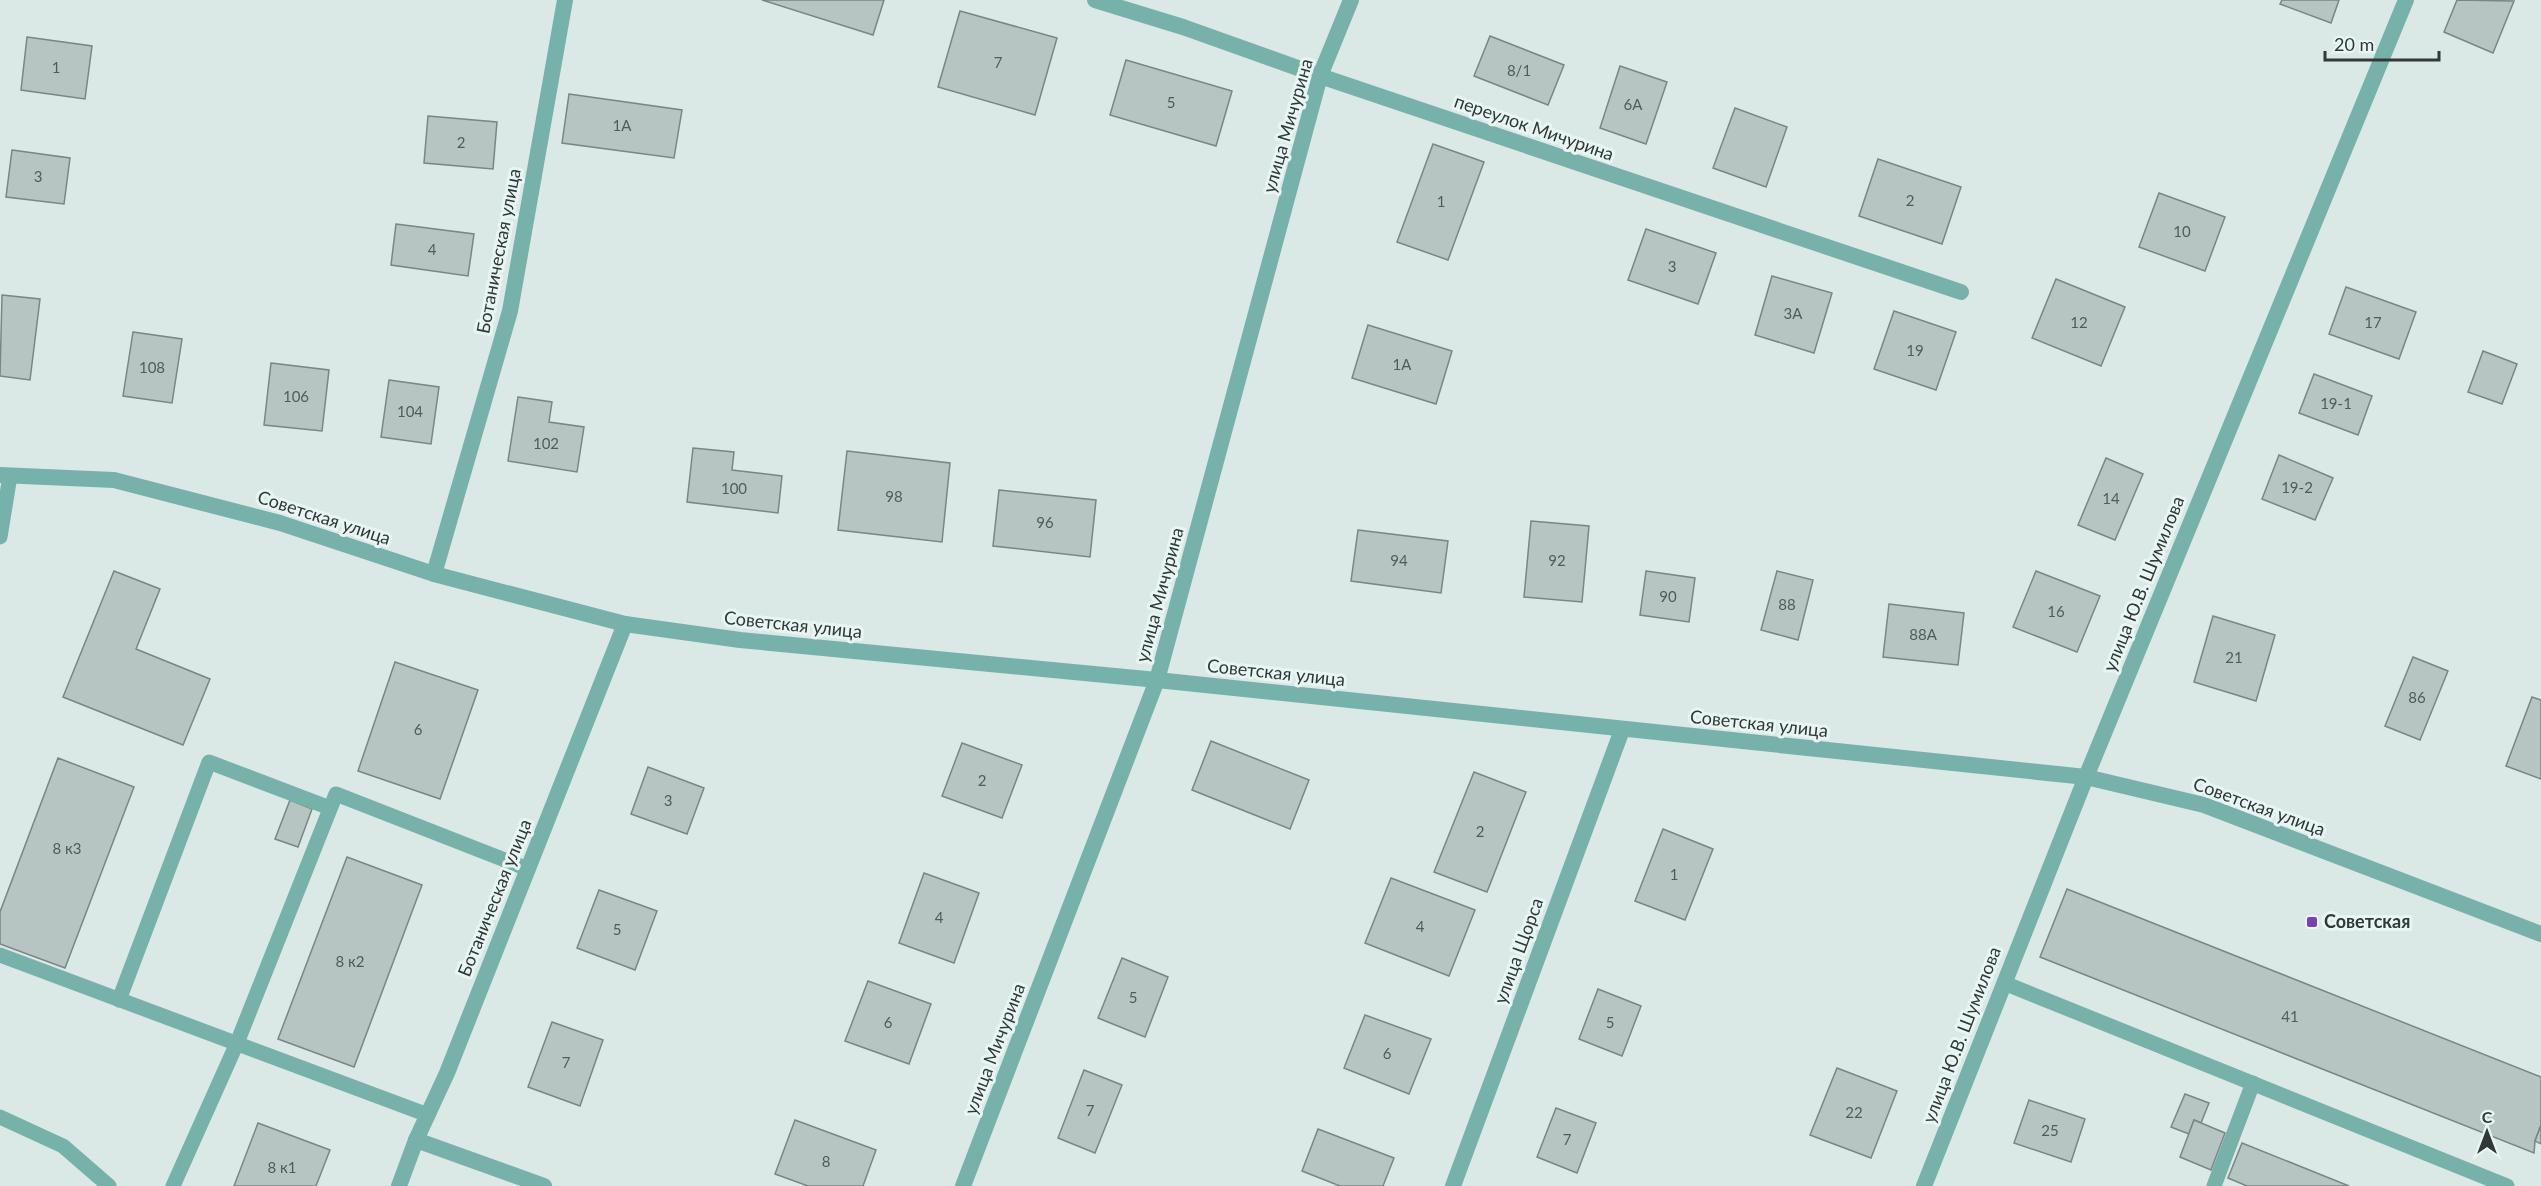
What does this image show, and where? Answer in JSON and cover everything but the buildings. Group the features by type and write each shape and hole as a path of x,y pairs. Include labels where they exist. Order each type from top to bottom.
{"street":[{"name":"Ботаническая улица","path":"434,574 510,311 565,0"},
{"name":"переулок Мичурина","path":"1095,0 1184,27 1320,76 1960,292"},
{"name":"улица Мичурина","path":"963,1186 1157,680 1320,76 1351,0"},
{"name":"улица Ю.В. Шумилова","path":"1924,1186 2086,777 2406,0"},
{"name":"Советская улица","path":"5,476 114,480 280,523 434,574 624,624 740,640 1157,680 2086,777 2204,805 2541,934"},
{"name":"Ботаническая улица","path":"399,1186 416,1140 451,1062 624,624"},
{"name":"улица Щорса","path":"1454,1186 1622,730"},
{"path":"416,1140 544,1186"}],"lane":[{"path":"0,537 5,476"},
{"path":"119,1000 209,762 330,808"},
{"path":"173,1186 237,1043 336,794 528,869"},
{"path":"0,955 428,1114"},
{"path":"2004,983 2507,1186"},
{"path":"2214,1186 2253,1083"},
{"path":"0,1117 63,1146 109,1186"}],"place":[{"name":"Советская","path":"2312,922"}]}
